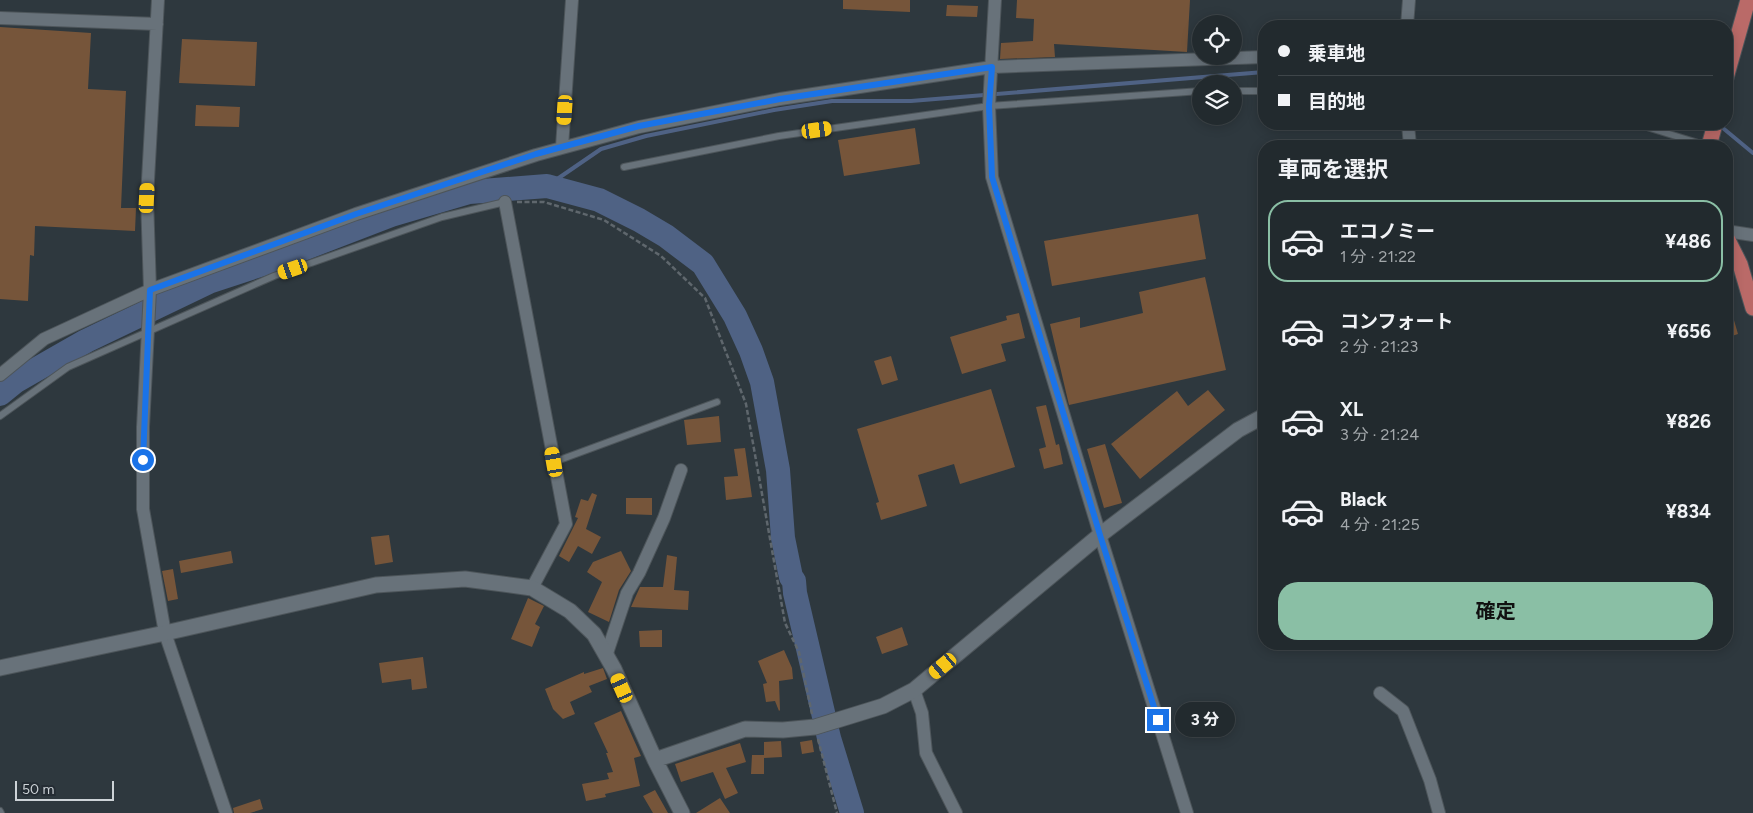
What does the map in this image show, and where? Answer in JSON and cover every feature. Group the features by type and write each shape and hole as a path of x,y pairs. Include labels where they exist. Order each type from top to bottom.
{"main road":[{"path":"1733,53 1748,0"},
{"path":"1733,250 1740,264 1753,308"}],"street":[{"path":"158,0 147,198 150,290 143,427 143,509 165,634 226,813"},
{"path":"562,147 572,0"},
{"path":"995,0 989,106 992,177 1100,535 1187,813"},
{"path":"1407,20 1409,0"},
{"path":"0,18 157,24"},
{"path":"0,375 44,339 150,290 356,214 562,147 639,126 780,99 991,70 1258,57"},
{"path":"506,202 566,524 532,588"},
{"path":"1733,232 1753,235"},
{"path":"655,760 745,729 783,730 815,727 883,706 914,690 1100,535 1238,430 1258,419"},
{"path":"606,656 627,594 639,573 664,518 682,470"},
{"path":"0,668 165,634 376,585 465,580 532,588 570,611 594,634 614,669 655,760 682,813"},
{"path":"914,690 922,713 926,752 956,813"},
{"path":"1380,694 1403,711 1430,780 1439,813"}],"lane":[{"path":"1242,91 1258,91"},
{"path":"624,167 779,136 989,106 1192,92"},
{"path":"1657,130 1689,140"},
{"path":"0,416 68,366 274,276 442,217 506,202"},
{"path":"554,462 716,402"}],"path":[{"path":"506,202 544,202 604,220 661,256 705,298 746,404 785,623 799,652 815,727 837,813"}],"building":[{"path":"843,0 910,0 910,12 843,9"},
{"path":"1017,0 1190,0 1187,52 1054,44 1055,57 1000,59 1001,43 1033,41 1034,19 1016,18"},
{"path":"947,5 978,6 977,17 946,16"},
{"path":"0,27 91,33 88,89 126,91 121,208 136,208 135,231 35,226 34,256 30,255 28,301 0,299"},
{"path":"182,39 257,42 255,86 179,83"},
{"path":"196,105 240,107 239,127 195,126"},
{"path":"915,128 920,164 844,176 838,140"},
{"path":"1198,214 1206,259 1052,286 1044,241"},
{"path":"1205,277 1226,370 1069,405 1050,324 1080,317 1080,328 1143,313 1139,292"},
{"path":"1019,313 1025,338 1001,344 1006,361 962,374 950,337 1007,320 1006,316"},
{"path":"1733,317 1738,334 1733,336"},
{"path":"891,356 898,380 882,385 874,361"},
{"path":"991,389 1015,467 960,484 954,464 918,475 927,506 881,520 876,503 879,502 857,429"},
{"path":"1208,390 1225,410 1140,479 1111,444 1177,391 1188,406"},
{"path":"1046,405 1056,445 1059,444 1063,464 1044,469 1039,449 1046,447 1036,407"},
{"path":"719,416 721,442 687,445 684,420"},
{"path":"1105,444 1122,503 1104,508 1087,449"},
{"path":"745,448 752,497 726,500 724,477 738,476 734,449"},
{"path":"592,493 597,495 586,529 601,537 592,554 578,546 569,562 559,556 578,518 575,517 581,499 588,501"},
{"path":"626,498 652,498 652,515 626,514"},
{"path":"389,535 393,562 375,565 371,537"},
{"path":"231,551 233,563 181,573 179,561"},
{"path":"621,551 631,571 619,590 609,622 588,612 602,582 587,572 593,562"},
{"path":"667,555 677,557 674,590 689,591 688,610 631,607 640,587 663,587"},
{"path":"173,569 178,599 168,601 162,571"},
{"path":"528,598 544,606 535,624 540,627 532,647 511,639"},
{"path":"902,627 908,645 882,654 876,637"},
{"path":"662,630 662,647 640,647 639,631"},
{"path":"784,650 792,668 793,679 779,681 779,711 775,701 766,702 763,684 767,683 758,661"},
{"path":"423,657 427,688 412,690 411,679 382,683 379,663"},
{"path":"603,668 607,679 589,686 592,692 570,702 575,714 563,719 553,709 545,689 584,672 584,674"},
{"path":"621,711 641,756 634,758 640,786 605,794 606,797 586,801 582,784 609,779 607,773 613,772 606,753 608,753 594,723"},
{"path":"812,740 814,752 802,754 800,742"},
{"path":"781,741 782,757 764,758 764,742"},
{"path":"740,743 746,762 726,768 738,793 725,799 713,772 681,782 675,764"},
{"path":"752,755 764,755 764,774 751,774"},
{"path":"655,790 668,813 653,813 643,796"},
{"path":"720,798 730,813 696,813"},
{"path":"260,799 263,809 250,813 234,813 233,808"}],"waterway":[{"path":"547,186 601,149 646,136 774,110 832,101 911,101 1258,72"},
{"path":"1725,130 1753,153"},
{"path":"0,394 16,381 86,341 211,281 269,262 391,215 469,192 547,186 599,200 666,236 703,264 735,316 751,351 762,382 778,470 783,538 791,577 794,581 795,593 829,738 852,813"}],"route":[{"path":"143,460 150,290 356,214 536,154 639,126 780,99 992,67 989,106 992,177 1158,720"}]}
